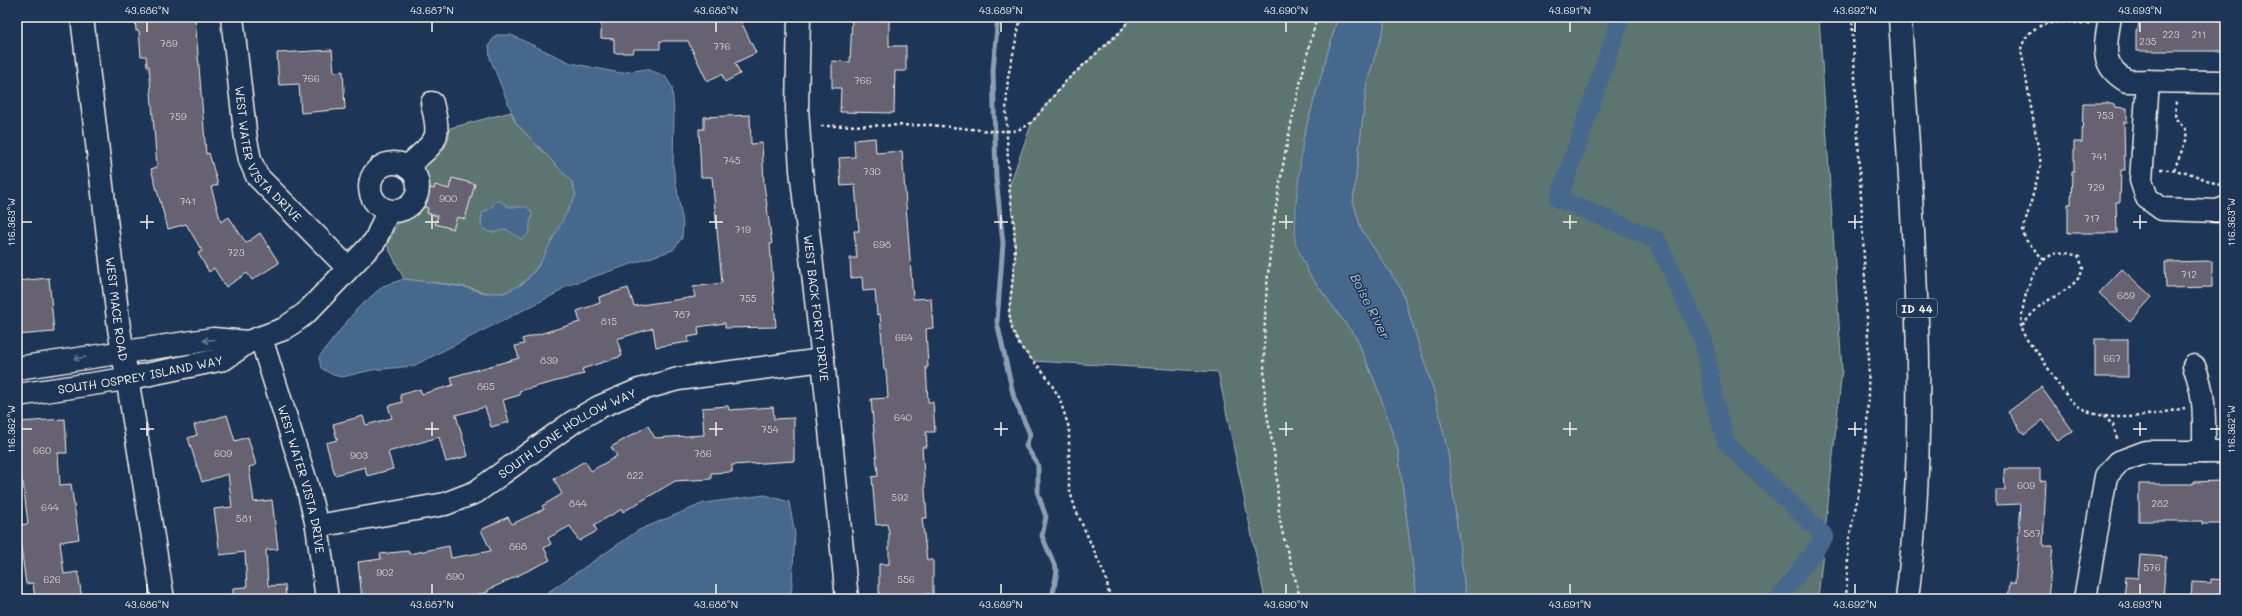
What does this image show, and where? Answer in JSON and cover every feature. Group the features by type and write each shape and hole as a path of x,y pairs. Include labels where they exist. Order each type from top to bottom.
{"street":[{"name":"WEST MACE ROAD","path":"82,17 122,352 163,599"},
{"name":"WEST WATER VISTA DRIVE","path":"232,17 246,140 250,160 257,176 348,268"},
{"name":"WEST BACK FORTY DRIVE","path":"799,17 797,108 800,148 847,599"},
{"name":"ID 44","path":"1900,17 1916,283 1919,381 1916,505 1907,599"},
{"path":"2100,20 2105,50 2111,69 2127,81 2225,82"},
{"path":"2148,81 2141,180 2147,198 2162,209 2216,211 2225,208"},
{"path":"407,167 435,140 438,132 432,103"},
{"path":"392,163 407,167 417,180 416,197 412,204 405,209 388,211 375,203 371,196 370,189 373,174 378,168 392,163"},
{"name":"SOUTH OSPREY ISLAND WAY","path":"17,395 126,379 224,359 254,340 284,329 306,313 375,241 388,211"},
{"name":"SOUTH OSPREY ISLAND WAY","path":"17,368 213,339 254,340"},
{"name":"WEST WATER VISTA DRIVE","path":"254,340 307,485 317,526 327,599"},
{"name":"SOUTH LONE HOLLOW WAY","path":"317,526 445,504 476,492 573,422 599,407 639,390 678,379 823,360"},
{"name":"SOUTH OSPREY ISLAND WAY","path":"47,364 51,390"},
{"path":"2085,599 2106,476 2119,451 2214,452 2202,385 2194,366"}],"path":[{"path":"1020,17 1008,77 1006,111 1009,187 1014,223 1015,258 1009,312 1012,329 1020,346 1045,374 1059,396 1069,428 1068,488 1074,508 1106,578 1110,599"},
{"path":"821,126 931,125 991,131 1007,131 1023,128 1032,122 1066,81 1121,31 1132,17"},
{"path":"1300,599 1280,525 1276,466 1266,399 1264,337 1268,276 1285,157 1297,90 1316,17"},
{"path":"1846,599 1849,539 1860,486 1867,428 1869,358 1852,17"},
{"path":"2044,260 2025,239 2023,231 2041,165 2020,55 2021,49 2027,34 2036,27 2060,22 2100,20"},
{"path":"2174,170 2187,138 2185,130 2175,118 2176,99"},
{"path":"2142,169 2174,170 2198,176 2225,186"},
{"path":"2021,327 2038,308 2072,285 2082,273 2082,262 2079,257 2073,254 2055,254 2044,260 2036,269 2024,297 2021,327 2025,338 2038,351 2068,398 2082,409 2102,415 2109,419 2113,425 2119,451"},
{"path":"2102,415 2146,414 2192,407"}],"green space":[{"path":"1131,17 1338,17 1303,139 1309,274 1357,339 1379,392 1398,450 1417,599 1265,599 1218,372 1033,361 1020,346 1012,329 1009,312 1015,258 1014,223 1009,187 1032,122 1066,81 1121,31"},
{"path":"1387,17 1819,17 1842,370 1818,599 1466,599 1448,453 1434,392 1401,289 1361,229 1353,201 1367,82"},
{"path":"511,112 516,123 572,182 576,195 556,237 538,267 516,288 498,294 470,288 404,279 387,245 401,220 413,212 419,204 422,194 422,175 426,160 442,150 446,145 449,138 450,128"}],"water":[{"name":"Boise River","path":"1338,17 1387,17 1367,82 1353,201 1361,229 1401,289 1434,392 1448,453 1466,599 1417,599 1398,450 1379,392 1357,339 1309,274 1295,242 1296,204 1303,139"},
{"path":"496,35 511,35 571,63 620,73 647,69 665,76 672,87 674,113 673,166 683,224 682,238 673,250 566,286 557,293 413,366 372,370 342,377 333,375 321,368 319,357 357,309 383,286 404,279 465,287 484,293 504,293 524,283 538,267 576,195 572,182 516,123 490,58 489,45"},
{"path":"496,201 500,201 509,207 527,207 531,211 532,215 529,231 526,237 521,239 506,229 490,232 481,227 482,213 491,208"},
{"path":"765,495 789,502 795,534 791,599 538,599 639,530 704,503"}],"building":[{"path":"135,17 195,17 206,154 209,153 218,185 211,187 221,222 229,217 246,243 260,233 279,263 252,280 247,273 226,287 214,268 209,272 198,253 202,251 186,224 168,229 151,169 157,167 149,66 147,66 146,56 141,56 139,31 136,31"},
{"path":"601,17 739,17 756,53 735,63 740,74 725,82 722,74 707,81 688,41 660,41 660,49 634,49 633,53 614,53 614,39 601,38"},
{"path":"852,17 889,17 889,46 906,46 906,71 895,71 894,113 840,112 841,88 832,88 832,61 850,62"},
{"path":"2141,17 2225,17 2225,51 2136,51 2136,30 2138,30 2139,20 2141,20"},
{"path":"332,50 334,72 343,71 345,109 301,113 299,84 279,85 277,53"},
{"path":"2083,103 2107,103 2114,105 2115,107 2127,108 2127,122 2124,122 2125,170 2121,170 2120,202 2116,202 2117,233 2068,233 2068,204 2071,204 2072,172 2074,172 2074,142 2082,142"},
{"path":"750,115 751,144 762,143 764,184 772,244 770,244 776,327 725,328 725,323 698,327 699,335 688,337 689,342 656,347 653,328 617,339 622,356 582,369 584,374 519,391 520,395 503,400 509,422 491,427 485,407 456,415 468,456 446,462 439,437 388,452 393,469 367,476 365,467 335,475 326,443 337,440 333,424 363,416 366,425 392,418 388,406 402,402 400,395 420,389 422,394 453,385 451,377 519,358 515,346 524,344 522,339 580,322 577,311 600,303 599,297 628,288 634,306 695,297 693,287 722,283 712,177 701,177 699,129 704,129 704,117"},
{"path":"875,138 876,153 902,151 913,299 931,298 933,328 926,329 928,367 926,367 928,402 933,402 935,432 926,432 927,447 922,447 927,518 922,518 927,560 933,560 933,594 923,594 923,599 879,599 879,564 889,564 889,533 887,524 876,525 872,477 878,476 871,399 888,398 886,370 884,370 880,314 877,315 875,290 863,291 862,277 851,278 850,258 857,258 854,231 859,231 855,185 841,186 839,158 855,157 854,140"},
{"path":"452,178 475,184 465,219 457,217 453,229 435,224 438,216 427,213 428,208 421,206 426,187 434,189 435,185 449,189"},
{"path":"2212,261 2212,287 2166,288 2165,262"},
{"path":"2122,269 2152,297 2130,322 2099,293"},
{"path":"49,278 54,332 17,335 17,281"},
{"path":"2095,339 2128,339 2128,377 2095,377"},
{"path":"2041,387 2073,431 2058,441 2043,420 2024,435 2008,412"},
{"path":"728,406 729,410 773,407 774,419 794,418 794,461 732,465 732,472 711,473 711,479 675,481 623,512 622,509 594,525 597,531 579,541 570,526 548,538 551,544 544,548 550,560 488,590 488,592 475,595 476,599 362,599 358,562 381,559 380,554 408,551 409,554 449,546 451,558 491,551 481,530 508,517 512,524 544,509 542,506 562,494 554,479 585,461 591,471 617,456 611,447 648,426 655,438 704,435 702,408"},
{"path":"227,415 235,441 248,437 256,465 249,467 254,502 272,500 278,549 266,550 268,586 285,585 286,599 233,599 233,588 247,587 245,552 220,555 214,509 232,507 228,474 202,482 188,438 197,435 194,425"},
{"path":"65,419 67,453 58,453 60,485 71,484 79,539 60,542 64,574 78,572 82,599 35,599 33,583 26,584 21,547 17,548 17,525 28,524 23,482 17,482 17,447 20,447 18,422"},
{"path":"2004,469 2040,469 2040,481 2046,480 2043,546 2053,546 2048,599 2008,599 2010,583 2015,583 2021,504 1996,505 1996,490 2005,490"},
{"path":"2219,481 2220,488 2225,488 2225,524 2202,524 2202,521 2139,521 2139,484 2193,484 2193,482"},
{"path":"2140,555 2166,557 2163,599 2124,599 2126,577 2138,578"},
{"path":"2211,579 2225,580 2225,599 2191,599 2192,582 2211,583"}],"waterway":[{"path":"998,17 993,70 996,178 1003,243 997,322 1014,398 1030,434 1026,446 1038,465 1038,494 1046,517 1042,536 1057,571 1052,599"},
{"path":"1621,17 1559,199 1657,240 1704,342 1714,399 1726,443 1825,536 1779,599"}]}
